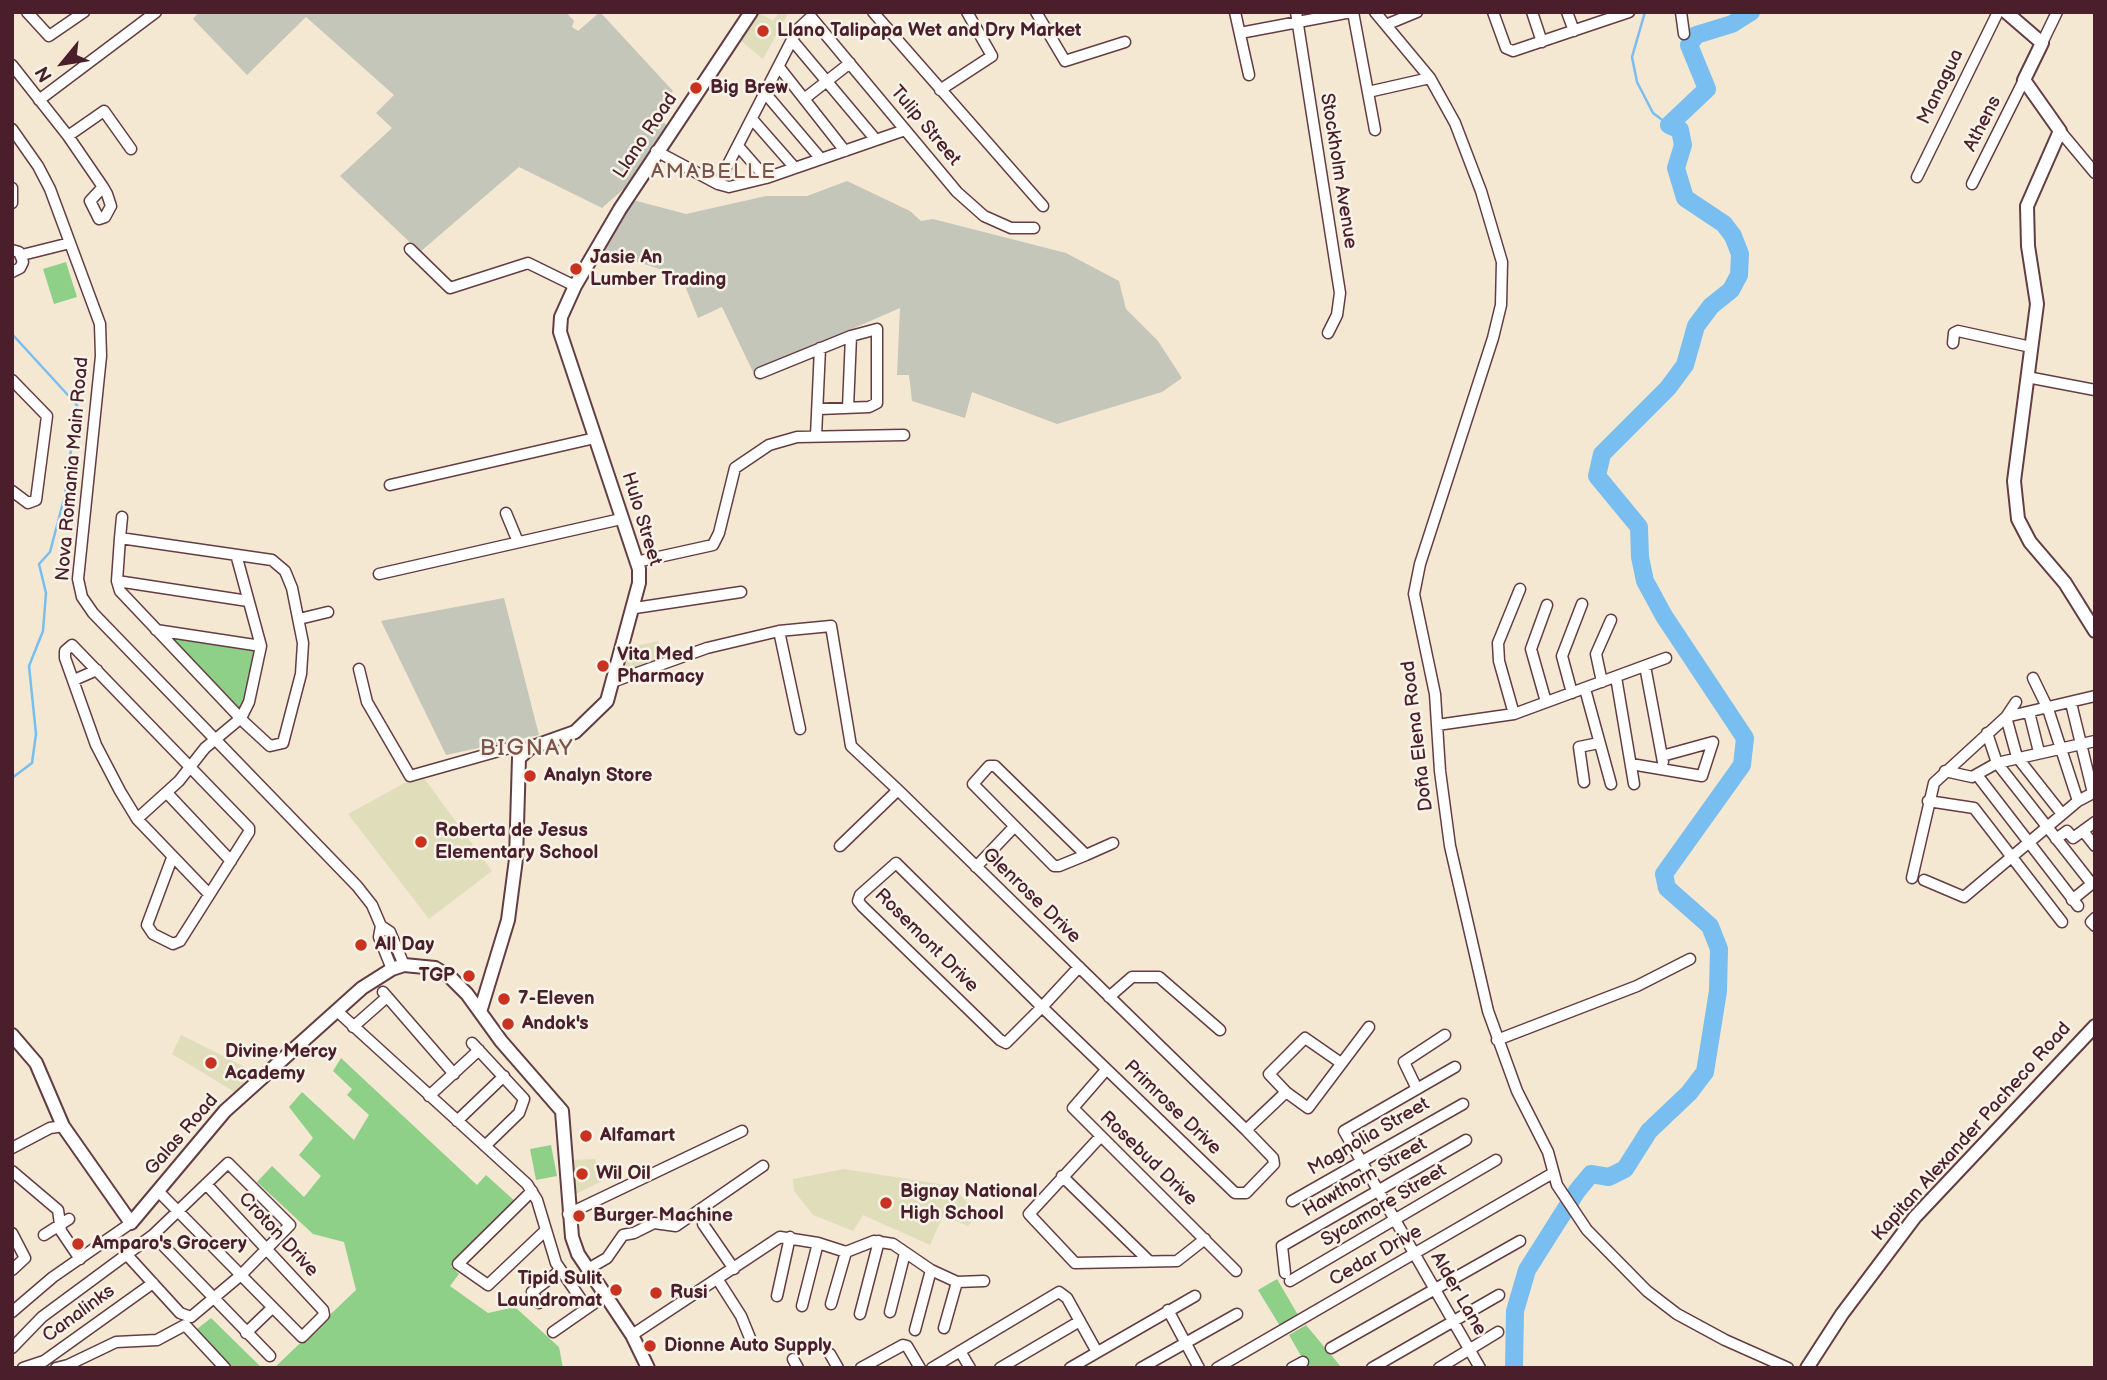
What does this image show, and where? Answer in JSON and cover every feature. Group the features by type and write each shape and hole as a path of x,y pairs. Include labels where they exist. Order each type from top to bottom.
{"main road":[{"name":"Llano Road","path":"598,246 656,151 751,12"},
{"path":"2006,12 2042,43 2024,80 2060,131 2027,206 2028,246 2036,304 2014,481 2018,519 2030,542 2066,583 2095,631"},
{"name":"Hulo Street","path":"527,749 565,738 587,723 607,701 635,608 639,583 636,562 560,332 565,305 598,246"},
{"path":"480,1012 508,919 516,859 518,765 527,749"},
{"path":"398,967 435,968 450,977 565,1117 568,1213 572,1237 588,1269 632,1335 648,1368"},
{"name":"Galas Road","path":"131,1223 225,1111 362,988 398,967"},
{"name":"Kapitan Alexander Pacheco Road","path":"1807,1368 1842,1314 1915,1217 2095,1026"},
{"path":"12,1035 36,1063 63,1126 131,1223"}],"street":[{"path":"27,12 48,36 84,12"},
{"path":"39,100 156,12"},
{"path":"873,12 1043,206"},
{"path":"940,90 992,57 967,12"},
{"path":"1036,12 1065,61 1125,42"},
{"path":"1235,12 1249,75"},
{"path":"1240,33 1296,18 1352,12 1375,130"},
{"name":"Doña Elena Road","path":"1375,12 1388,24 1430,78 1464,144 1496,234 1502,275 1493,338 1415,580 1415,606 1432,675 1450,846 1480,983 1497,1040 1525,1110 1545,1145 1563,1196 1577,1218 1614,1259 1667,1307 1705,1330 1788,1368"},
{"path":"1388,24 1418,12"},
{"path":"1493,12 1506,48 1513,51 1574,31 1604,17 1629,12"},
{"path":"1532,12 1542,42"},
{"path":"1567,12 1574,31"},
{"path":"1681,12 1684,34"},
{"name":"Managua","path":"1917,177 1998,12"},
{"path":"2042,43 2057,12"},
{"name":"Tulip Street","path":"792,40 808,18 813,18 957,192 984,216 1011,228 1034,228"},
{"name":"Stockholm Avenue","path":"1296,18 1339,293 1336,315 1328,333"},
{"path":"718,184 792,40 876,140"},
{"path":"804,99 850,63"},
{"path":"12,65 68,136 103,187"},
{"path":"779,67 845,150"},
{"path":"1368,92 1430,78"},
{"name":"Athens","path":"1972,184 2024,80"},
{"path":"765,93 821,159"},
{"path":"68,136 104,111 131,149"},
{"path":"752,119 795,168"},
{"name":"Nova Romania Main Road","path":"12,129 38,166 95,307 102,340 79,588 93,612 357,886 372,905 381,926 391,932 398,967"},
{"path":"656,151 718,184 741,185 905,130"},
{"path":"2060,131 2095,173"},
{"path":"738,146 766,178"},
{"path":"12,188 12,203"},
{"path":"12,272 22,265 17,252 70,243"},
{"path":"410,249 450,288 528,263 575,286"},
{"path":"760,373 851,335 874,329 879,332 877,403 869,407 819,409"},
{"path":"1953,343 1954,333 1958,331 2031,347"},
{"path":"848,408 851,335"},
{"path":"816,436 820,348"},
{"path":"2027,377 2095,390"},
{"path":"12,380 47,416 36,500 27,503 12,491"},
{"path":"636,562 713,545 719,533 735,468 769,445 816,436 904,435"},
{"path":"390,485 595,438"},
{"path":"506,513 518,542"},
{"path":"120,538 237,558 272,560 279,565 292,589 303,643 302,674 286,738 277,746 270,746 241,718 120,591 117,580 120,538 122,517"},
{"path":"379,574 621,519"},
{"path":"137,819 167,793 190,765 241,718 249,702 261,646 237,558"},
{"path":"117,580 248,601"},
{"path":"1514,714 1498,653 1498,643 1520,589"},
{"path":"635,608 741,592"},
{"path":"1572,693 1562,656 1581,604"},
{"path":"1546,702 1531,649 1547,605"},
{"path":"299,619 328,612"},
{"path":"1602,682 1596,654 1611,620"},
{"name":"Glenrose Drive","path":"779,631 831,626 849,743 1273,1158"},
{"path":"155,630 261,646"},
{"path":"615,681 706,648 779,631 800,729"},
{"path":"172,858 147,925 153,934 177,943 231,861 249,828 72,645 65,655 96,745 137,819 209,894"},
{"path":"1437,724 1514,714 1666,658"},
{"path":"1645,666 1664,770"},
{"path":"359,669 367,702 410,776 513,747 527,749"},
{"path":"74,680 97,670"},
{"path":"1616,677 1634,784"},
{"path":"2033,678 2048,709 2078,801"},
{"path":"1585,689 1611,784"},
{"path":"2006,717 2094,699"},
{"path":"1912,878 1934,783 2006,717 2016,702"},
{"path":"1924,880 1964,897 2078,801 2094,793 2071,703"},
{"path":"2029,712 2039,752"},
{"path":"2006,717 2017,757 2062,814"},
{"path":"1977,775 2075,903 2093,883 1997,763 1987,733"},
{"path":"1945,771 1972,777 1997,763 2017,757 2095,741"},
{"path":"1631,764 1702,776 1713,742 1662,756"},
{"path":"1584,782 1579,747 1599,743"},
{"path":"1086,855 992,764 973,786 1054,866 1086,855 1113,843"},
{"path":"840,846 898,790"},
{"path":"167,793 231,861"},
{"path":"1928,801 1974,808 2062,922"},
{"path":"2056,839 2067,831 2073,838 2095,822"},
{"path":"976,867 1013,828"},
{"path":"2083,831 2095,846"},
{"name":"Primrose Drive","path":"896,863 1235,1194 1246,1193 1274,1164 1273,1158"},
{"name":"Rosemont Drive","path":"896,863 860,895 858,901 1000,1040 1006,1043 1042,1007"},
{"path":"1497,1040 1637,986 1690,959"},
{"path":"1042,1007 1079,967"},
{"path":"1109,997 1132,977 1159,977 1220,1030"},
{"path":"353,1027 385,995 454,1074"},
{"path":"337,1011 532,1191 561,1270 587,1308"},
{"path":"1341,1063 1308,1039 1302,1040 1269,1074 1286,1092 1308,1108 1369,1027"},
{"path":"1445,1035 1405,1060 1404,1064 1417,1089 1455,1067"},
{"path":"429,1096 454,1074 476,1047 521,1095 524,1104 485,1146"},
{"name":"Rosebud Drive","path":"1106,1070 1073,1108 1236,1271"},
{"path":"457,1121 504,1076"},
{"name":"Alder Lane","path":"1417,1089 1345,1129 1480,1368"},
{"path":"1246,1130 1286,1092"},
{"name":"Magnolia Street","path":"1292,1201 1463,1104"},
{"path":"12,1148 50,1128 63,1126"},
{"path":"568,1213 742,1131"},
{"path":"1101,1136 1029,1214 1075,1263 1083,1265 1182,1259 1205,1238"},
{"name":"Hawthorn Street","path":"1282,1246 1466,1140"},
{"name":"Sycamore Street","path":"1282,1246 1288,1277 1395,1220 1496,1160"},
{"path":"12,1348 42,1317 153,1236 230,1163 290,1225 196,1316 186,1316 128,1256"},
{"path":"588,1269 607,1258 626,1233 634,1233 654,1223 676,1226 763,1166"},
{"path":"12,1171 54,1206 60,1215 59,1226 80,1259"},
{"name":"Cedar Drive","path":"1217,1368 1553,1173"},
{"path":"1062,1176 1149,1261"},
{"name":"Croton Drive","path":"206,1184 323,1310 324,1315 300,1338 272,1308"},
{"path":"532,1191 458,1264 488,1285 546,1230"},
{"path":"159,1192 272,1308 246,1333"},
{"path":"44,1235 69,1219"},
{"name":"Galas Road","path":"12,1311 131,1223"},
{"path":"703,1224 734,1269"},
{"path":"12,1233 25,1258 12,1270"},
{"path":"153,1236 270,1356"},
{"path":"632,1335 779,1237 818,1242 846,1252 879,1241 893,1244 931,1270 957,1282 984,1281"},
{"path":"777,1296 790,1237"},
{"path":"860,1314 879,1241"},
{"path":"1331,1348 1520,1241"},
{"path":"802,1306 818,1242"},
{"path":"831,1304 846,1252"},
{"path":"890,1312 905,1253"},
{"path":"538,1303 532,1292 561,1270"},
{"path":"915,1330 931,1270"},
{"path":"718,1280 741,1316 752,1343"},
{"path":"944,1328 957,1282"},
{"name":"Canalinks","path":"23,1368 44,1361 153,1283"},
{"path":"932,1368 1059,1292 1067,1298 1097,1352"},
{"path":"1372,1368 1499,1295"},
{"path":"1070,1368 1195,1296"},
{"path":"553,1332 599,1300"},
{"path":"1168,1310 1199,1368"},
{"path":"1141,1368 1237,1314"},
{"path":"1000,1368 1080,1321"},
{"path":"55,1368 68,1365 116,1342 157,1340 185,1325 225,1368"},
{"path":"1438,1368 1498,1332"},
{"path":"861,1368 903,1345 907,1346 920,1368"},
{"path":"960,1351 970,1368"},
{"path":"830,1354 838,1368"},
{"path":"1292,1368 1303,1362"}],"shaded area":[{"path":"199,12 566,12 574,21 572,27 578,31 600,12 673,91 656,114 668,127 634,180 602,208 519,167 420,252 340,176 392,128 376,113 394,95 306,17 247,75 193,19"},
{"name":"Llano Talipapa Wet and Dry Market","path":"758,12 773,21 779,12 789,12 763,59 741,41"},
{"path":"847,181 910,211 921,221 933,219 1066,253 1119,281 1126,309 1158,341 1182,378 1162,392 1057,424 972,392 965,418 912,401 909,375 897,375 900,308 753,372 722,307 698,318 681,276 601,250 633,200 686,214 766,196 807,196"},
{"path":"504,598 539,735 446,755 381,621"},
{"path":"658,641 665,658 621,675 627,648"},
{"name":"Roberta de Jesus Elementary School","path":"421,774 492,871 429,919 348,814"},
{"name":"Divine Mercy Academy","path":"181,1035 253,1071 238,1094 172,1054"},
{"path":"595,1159 604,1180 574,1195 572,1160"},
{"name":"Bignay National High School","path":"844,1169 952,1186 978,1214 968,1226 943,1216 930,1245 863,1215 853,1231 813,1215 794,1191 793,1179"}],"green space":[{"path":"66,262 77,297 54,304 43,269"},
{"path":"167,636 258,650 242,715"},
{"path":"341,1058 477,1185 486,1175 516,1202 451,1266 459,1274 450,1286 488,1313 515,1307 559,1347 563,1368 274,1368 356,1290 344,1242 313,1234 257,1182 272,1166 304,1197 321,1176 299,1155 313,1138 289,1107 302,1092 354,1140 369,1115 347,1095 352,1089 333,1071"},
{"path":"551,1145 557,1176 536,1180 530,1149"},
{"path":"1277,1279 1298,1315 1280,1326 1258,1290"},
{"path":"211,1318 262,1368 232,1368 197,1329"},
{"path":"1306,1325 1342,1368 1308,1368 1289,1335"}],"waterway":[{"path":"1645,12 1632,57 1637,82 1653,113 1669,125"},
{"path":"1514,1368 1515,1311 1527,1270 1577,1191 1591,1174 1609,1177 1625,1169 1649,1131 1689,1093 1705,1072 1718,991 1719,949 1710,926 1667,888 1664,874 1742,765 1745,738 1664,616 1645,581 1640,557 1639,527 1597,476 1602,454 1668,388 1685,365 1696,326 1711,306 1731,290 1739,275 1740,254 1733,236 1724,224 1685,198 1676,168 1683,145 1680,130 1669,125 1707,89 1689,45 1696,35 1732,24 1751,12"},
{"path":"12,334 77,405 65,495 50,552 39,564 46,593 43,631 29,666 36,734 32,763 12,778"}],"place":[{"name":"Llano Talipapa Wet and Dry Market","path":"763,31"},
{"name":"Big Brew","path":"696,88"},
{"name":"Jasie An Lumber Trading","path":"576,269"},
{"name":"Vita Med Pharmacy","path":"603,666"},
{"name":"Analyn Store","path":"530,776"},
{"name":"Roberta de Jesus Elementary School","path":"421,842"},
{"name":"All Day","path":"361,945"},
{"name":"TGP","path":"469,976"},
{"name":"7-Eleven","path":"504,999"},
{"name":"Andok's","path":"508,1024"},
{"name":"Divine Mercy Academy","path":"211,1063"},
{"name":"Alfamart","path":"586,1136"},
{"name":"Wil Oil","path":"582,1174"},
{"name":"Bignay National High School","path":"886,1203"},
{"name":"Burger Machine","path":"579,1216"},
{"name":"Amparo's Grocery","path":"78,1244"},
{"name":"Tipid Sulit Laundromat","path":"616,1290"},
{"name":"Rusi","path":"656,1293"},
{"name":"Dionne Auto Supply","path":"650,1346"}],"district":[{"name":"AMABELLE","path":"714,173"},
{"name":"BIGNAY","path":"527,749"}]}
